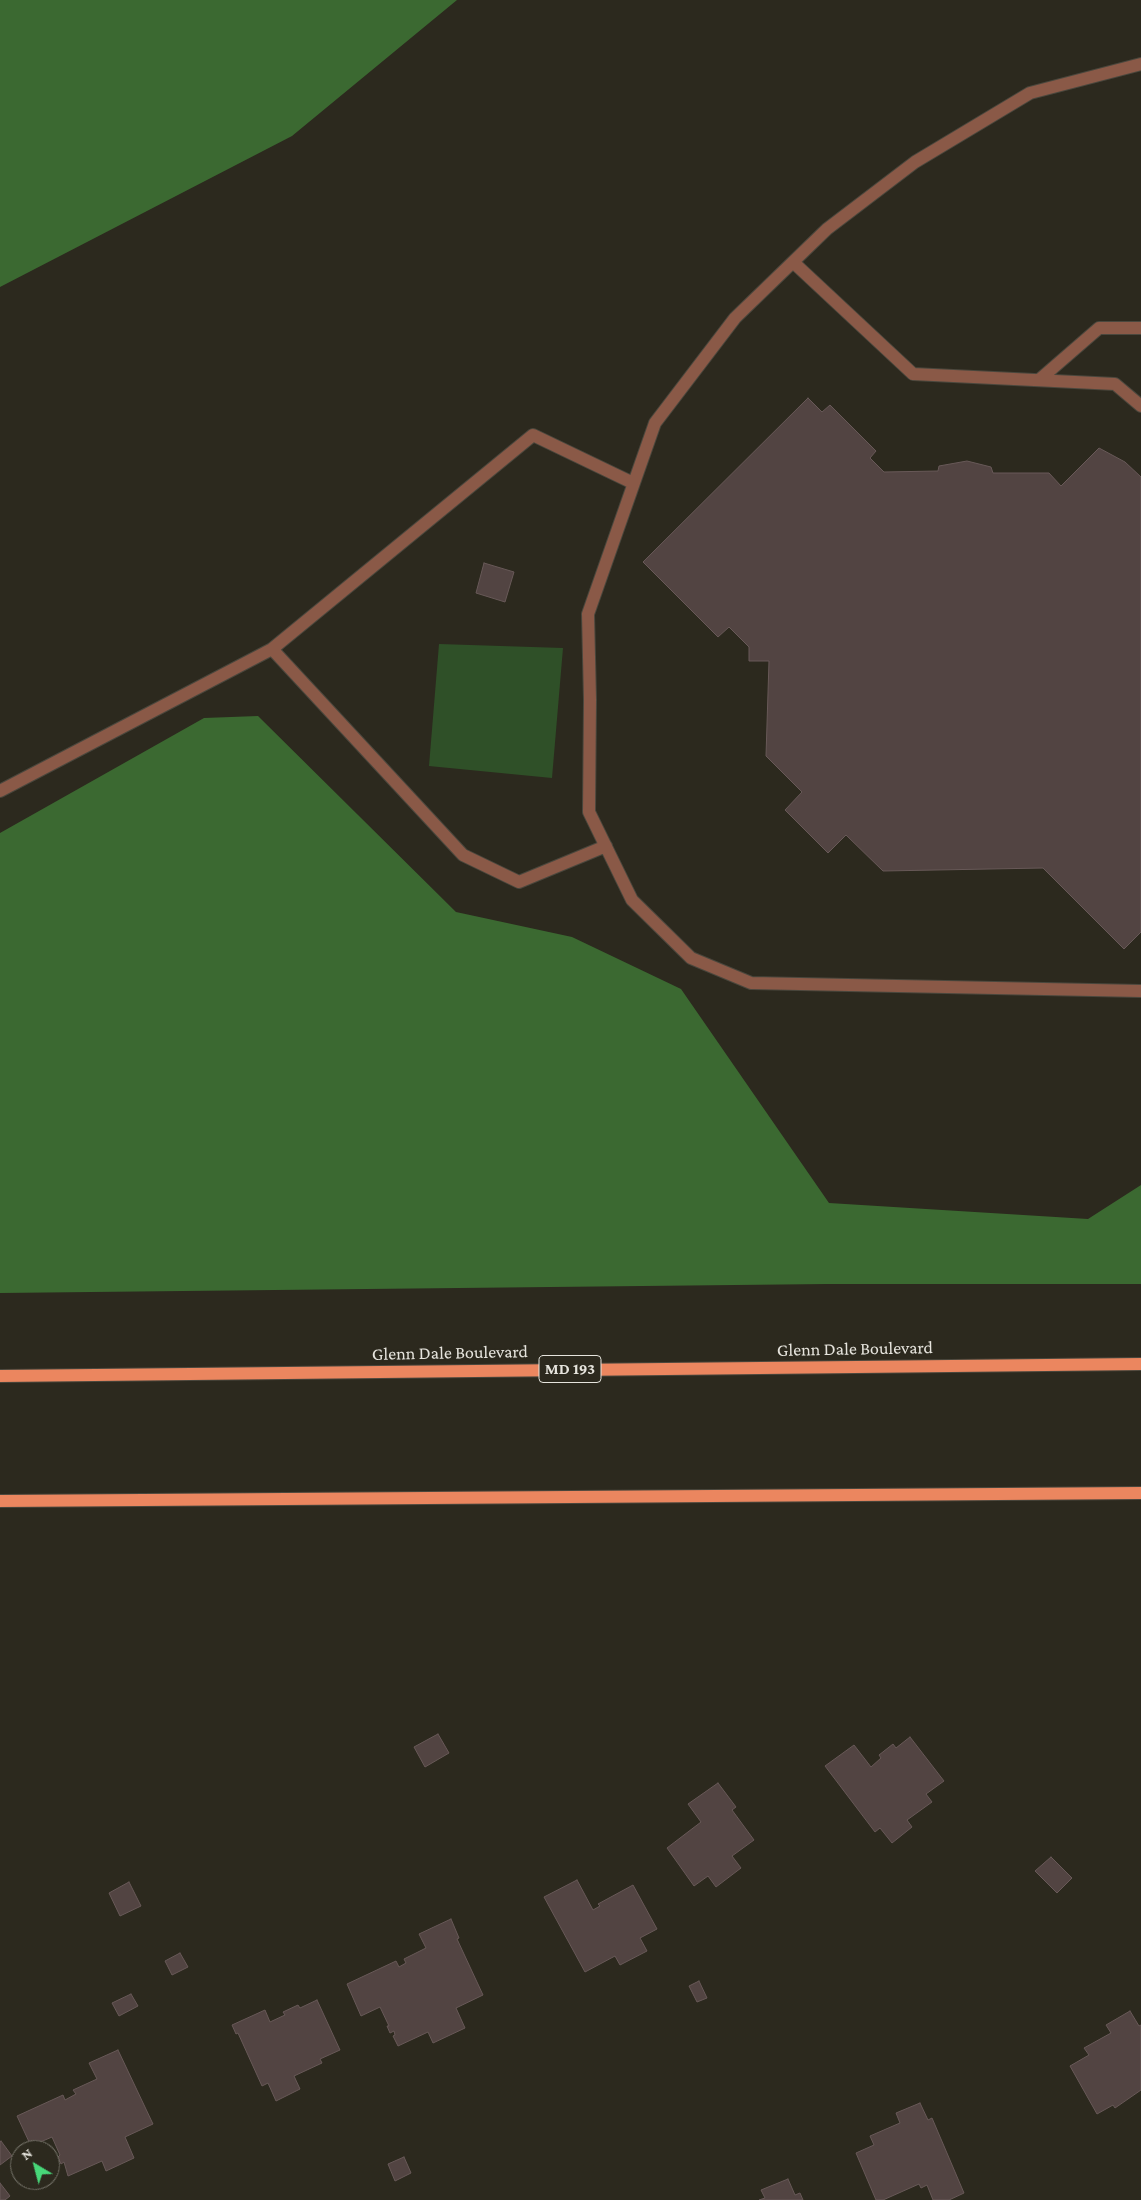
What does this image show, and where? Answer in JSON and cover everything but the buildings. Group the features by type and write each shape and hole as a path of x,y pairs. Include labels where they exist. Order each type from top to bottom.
{"main road":[{"name":"Glenn Dale Boulevard","path":"0,1376 1141,1364"},
{"path":"0,1501 1141,1493"}],"lane":[{"path":"1141,64 1030,93 915,162 827,229 735,318 655,423 588,614 590,812 632,900 691,958 751,983 1141,991"},
{"path":"793,262 913,374 1115,384 1141,406"},
{"path":"1039,380 1099,328 1141,328"},
{"path":"0,791 272,649 533,436 633,483"},
{"path":"272,649 463,854 519,882 606,846"}],"green space":[{"path":"0,0 457,0 292,136 0,287"},
{"path":"439,644 563,648 552,778 429,766"},
{"path":"258,716 456,912 572,937 681,989 829,1203 1088,1219 1141,1185 1141,1284 827,1284 0,1293 0,833 204,718"}]}
